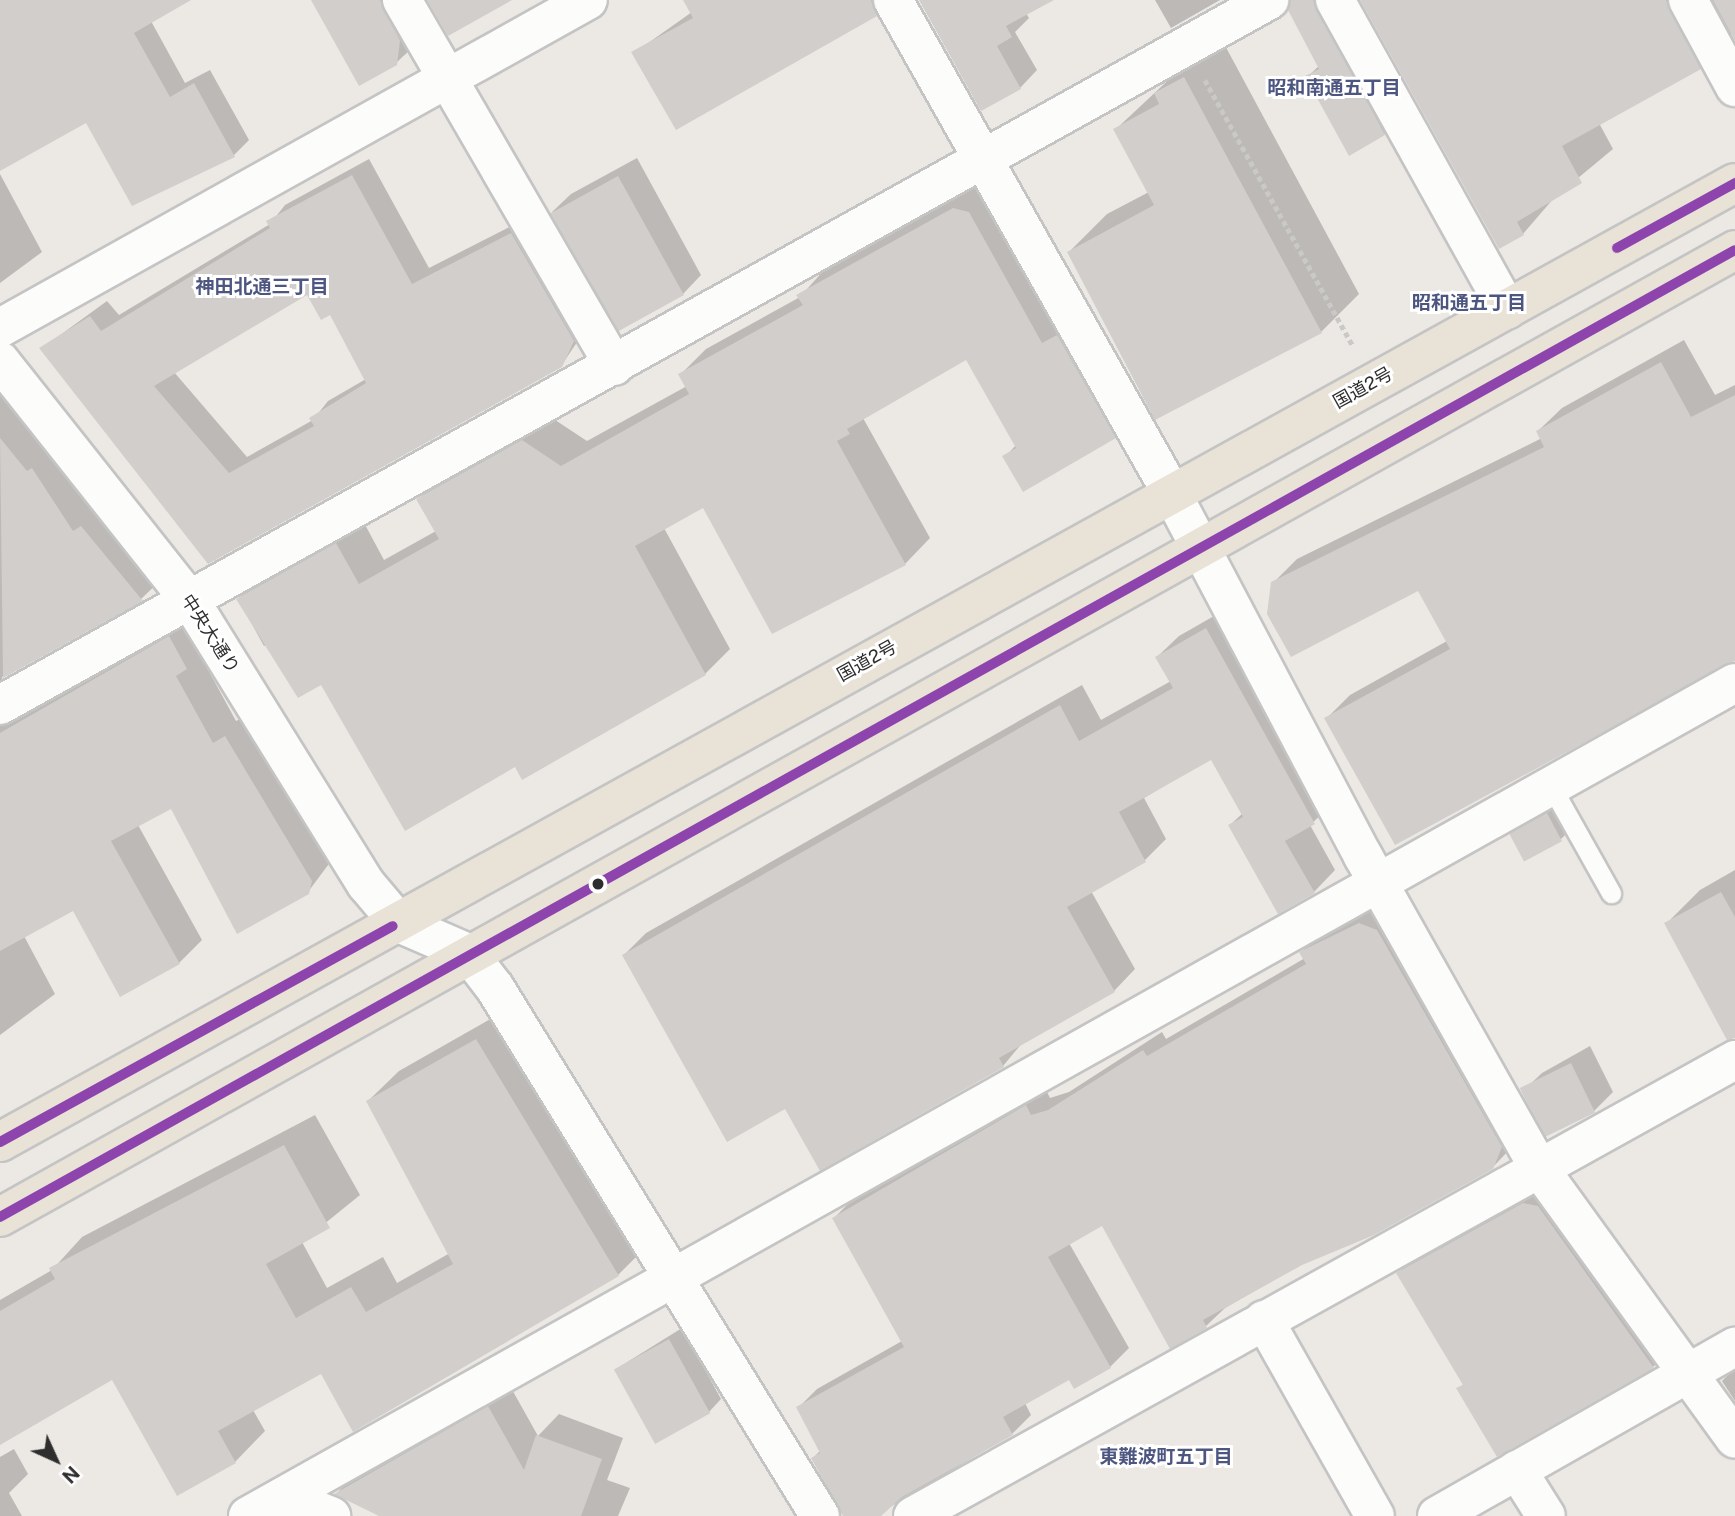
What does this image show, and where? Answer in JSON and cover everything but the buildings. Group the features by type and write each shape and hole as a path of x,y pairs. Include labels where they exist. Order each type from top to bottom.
{"highway":[{"name":"国道2号","path":"0,1142 399,923 1171,492 1735,183"},
{"path":"0,1217 468,953 1735,250"}],"street":[{"path":"402,0 614,366"},
{"path":"0,328 588,0"},
{"path":"893,0 980,161 1171,492 1379,883 1539,1168 1735,1439"},
{"path":"0,705 191,602 1269,0"},
{"path":"1335,0 1507,309"},
{"path":"1688,0 1735,86"},
{"name":"中央大通り","path":"0,361 191,602 366,884 399,923"},
{"path":"248,1516 1735,683"},
{"path":"399,923 468,953 675,1276 820,1516"},
{"path":"913,1516 1735,1060"},
{"path":"1264,1320 1375,1516"},
{"path":"1437,1516 1735,1347"},
{"path":"1517,1470 1546,1516"},
{"path":"283,1497 331,1516"}],"lane":[{"path":"1551,786 1611,893"}],"path":[{"path":"1186,46 1353,346"}],"transit line":[{"path":"1617,248 1735,183"},
{"path":"0,1217 1735,250"},
{"path":"0,1142 393,926"}],"district":[{"name":"昭和南通五丁目","path":"1334,88"},
{"name":"神田北通三丁目","path":"262,287"},
{"name":"昭和通五丁目","path":"1469,303"},
{"name":"東難波町五丁目","path":"1166,1457"}]}
